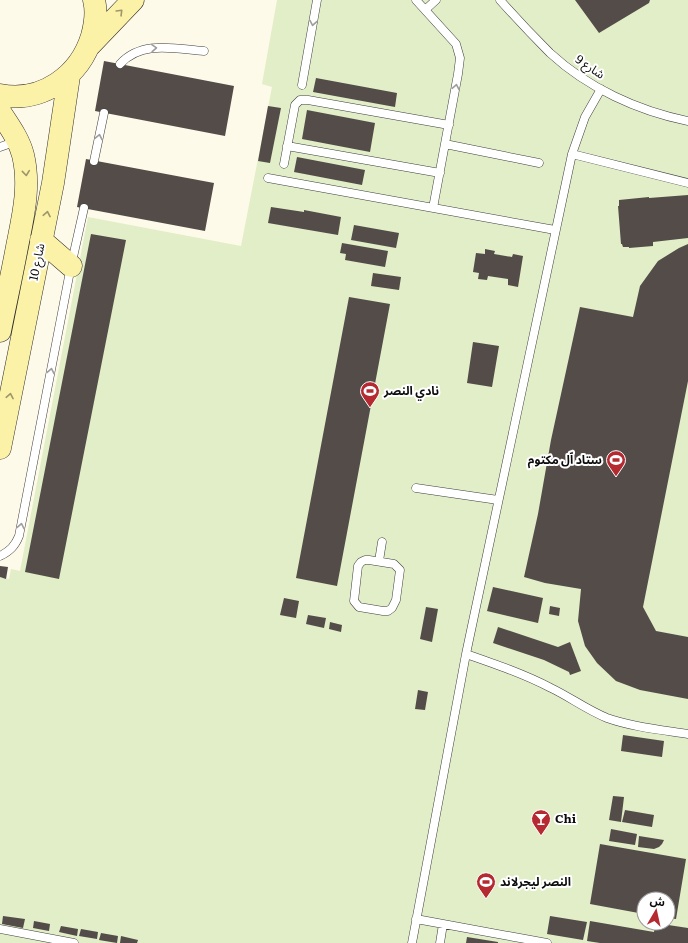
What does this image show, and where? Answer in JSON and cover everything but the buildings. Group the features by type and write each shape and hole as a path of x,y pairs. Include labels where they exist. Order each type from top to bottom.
{"main road":[{"path":"0,95 31,95 44,91 69,76 81,62 89,46 95,26 94,0"},
{"path":"89,46 133,0"},
{"name":"شارع 10","path":"0,448 53,183 69,76"},
{"name":"شارع 10","path":"0,112 9,144 23,154 27,190 0,331"},
{"path":"41,240 71,266"}],"lane":[{"path":"302,85 317,0"},
{"path":"416,0 451,38 459,51 460,58 433,208"},
{"path":"425,10 436,0"},
{"name":"شارع 9","path":"500,0 525,28 551,53 576,73 601,89 626,102 650,111 688,121"},
{"path":"120,64 134,52 151,48 204,51"},
{"path":"412,943 466,654 555,230 572,154 585,117 601,89"},
{"path":"284,164 295,105 300,100 308,100 449,125"},
{"path":"94,161 104,113"},
{"path":"445,144 539,163"},
{"path":"288,146 440,173"},
{"path":"572,154 688,183"},
{"path":"268,178 555,230"},
{"path":"0,556 7,553 12,548 19,536 71,266 84,208"},
{"path":"416,488 498,500"},
{"path":"380,561 382,542"},
{"path":"369,560 380,561 394,564 400,570 395,604 388,611 359,607 354,601 358,570 361,562 369,560"},
{"path":"466,654 525,676 574,700 591,711 609,718 688,734"},
{"path":"416,919 547,943"},
{"path":"440,943 443,924"},
{"path":"0,929 74,943"}],"green space":[{"name":"نادي النصر","path":"277,0 688,0 688,943 0,943 0,577 9,579 11,569 20,571 88,217 241,246 272,87 262,84"}],"place":[{"name":"نادي النصر","path":"370,408"},
{"name":"ستاد اّل مكتوم","path":"616,477"},
{"name":"Chi","path":"541,836"},
{"name":"النصر ليجرلاند","path":"486,899"}]}
